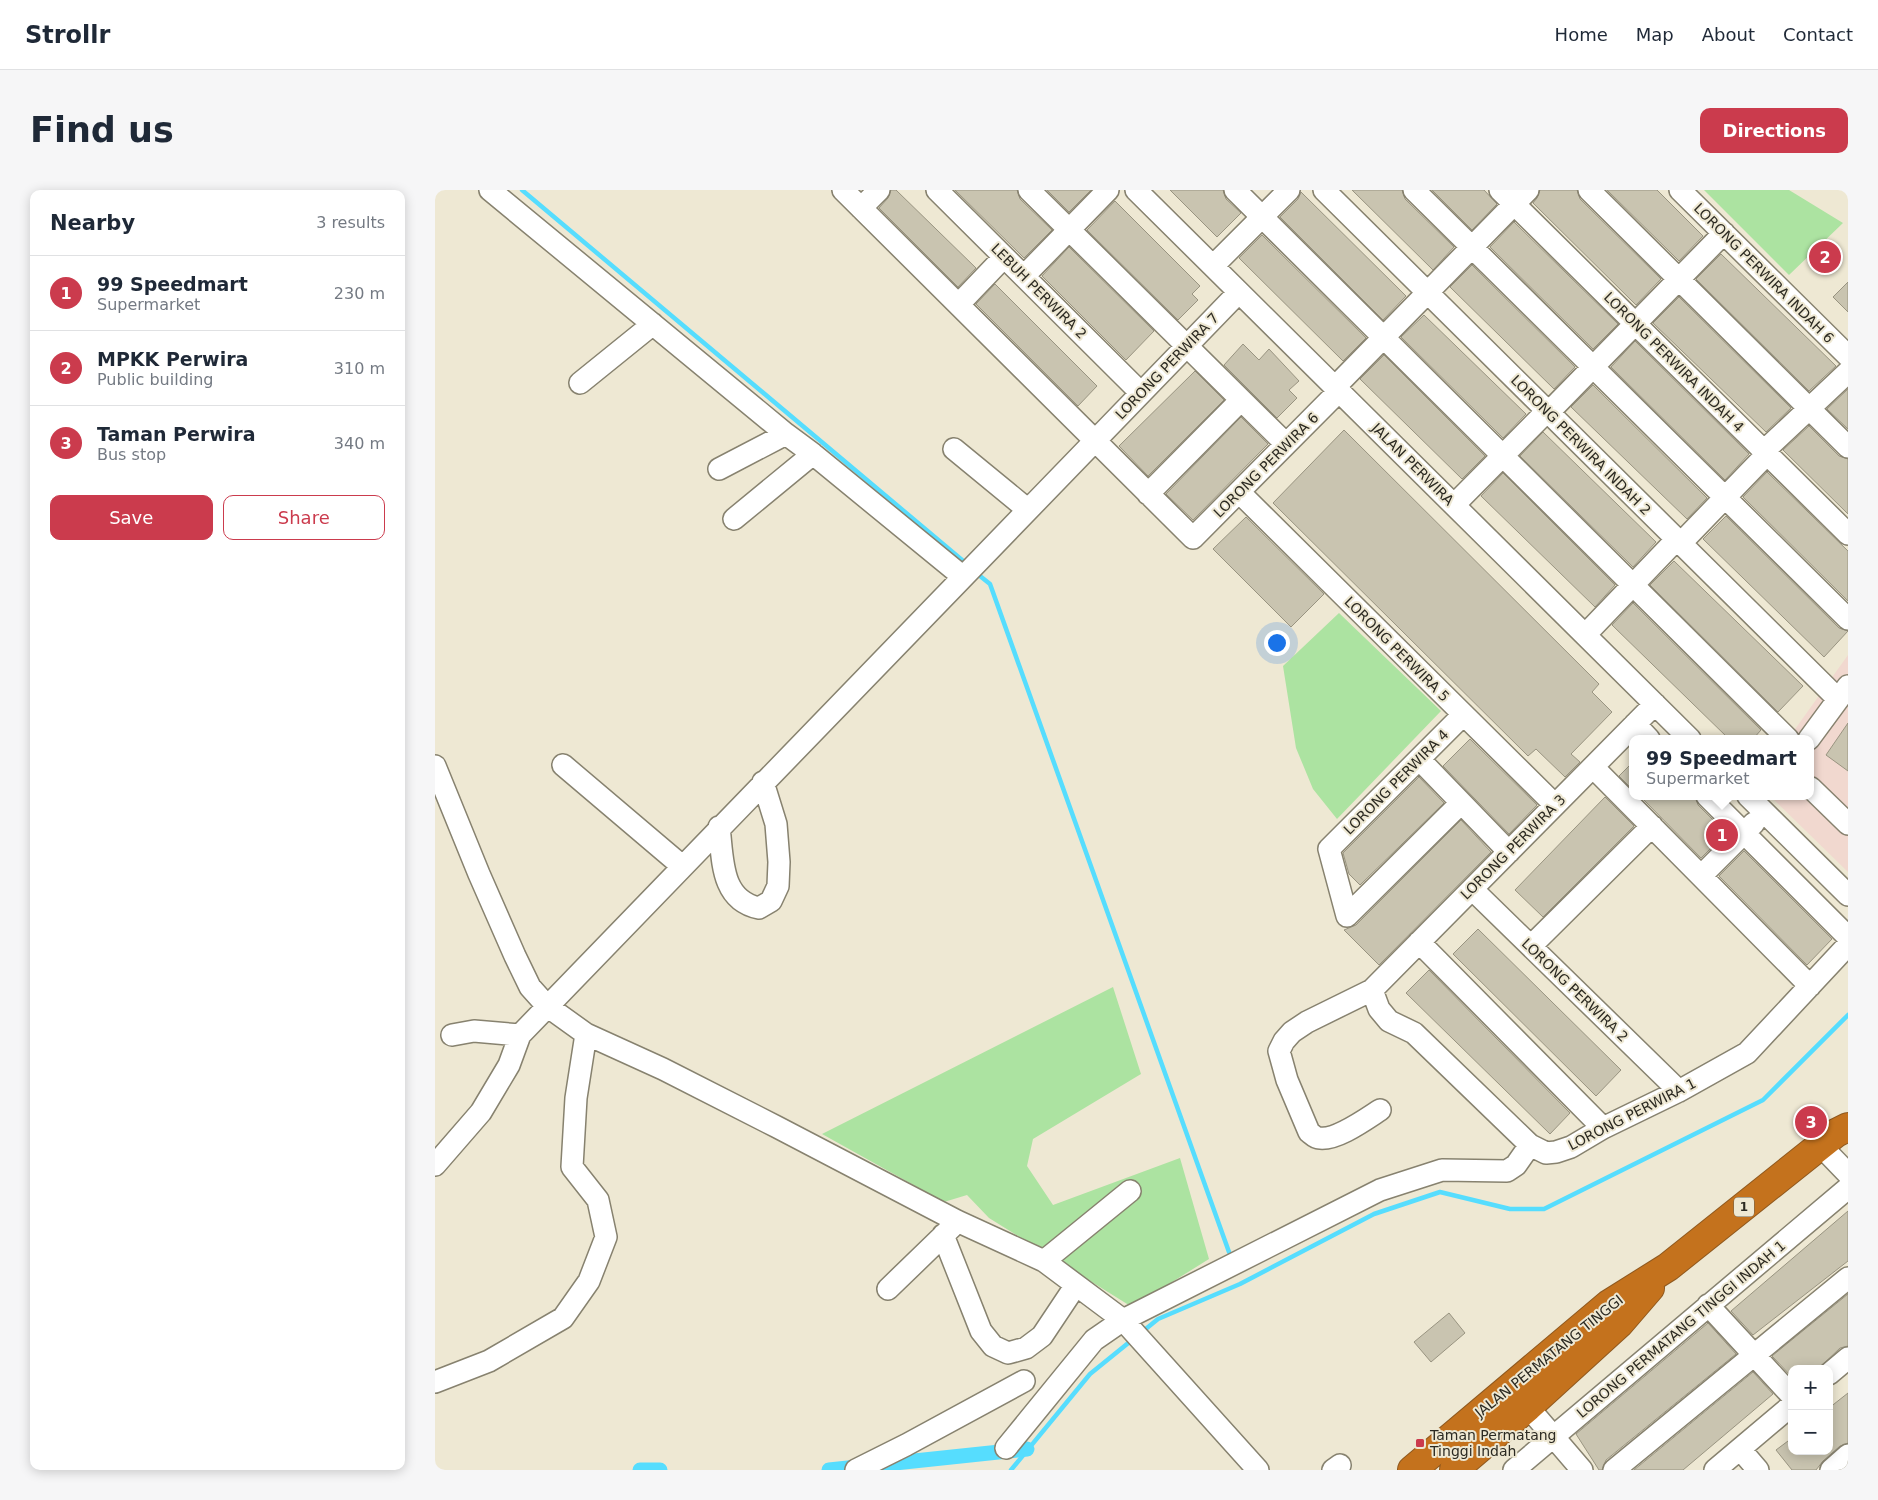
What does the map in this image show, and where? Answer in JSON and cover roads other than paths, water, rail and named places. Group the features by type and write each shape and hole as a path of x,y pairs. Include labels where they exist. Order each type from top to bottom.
{"highway":[{"name":"JALAN PERMATANG TINGGI","path":"1412,1470 1609,1304 1668,1267 1838,1131"},
{"name":"JALAN PERMATANG TINGGI","path":"1454,1470 1528,1407 1619,1324 1668,1267"},
{"path":"1492,1402 1504,1398 1512,1399 1528,1407"}],"street":[{"path":"490,190 787,434 964,575"},
{"path":"843,190 1149,494 1241,400"},
{"path":"861,208 879,190"},
{"name":"LEBUH PERWIRA 2","path":"937,190 1141,393"},
{"path":"1029,190 1286,444"},
{"path":"1024,276 1108,190"},
{"name":"JALAN PERWIRA","path":"1136,190 1686,735"},
{"path":"1235,190 1784,735"},
{"path":"1213,266 1289,190"},
{"name":"LORONG PERWIRA INDAH 2","path":"1324,190 1679,541 1843,692"},
{"path":"1414,190 1848,619"},
{"path":"1589,190 1848,447"},
{"name":"LORONG PERWIRA INDAH 6","path":"1680,190 1848,356"},
{"name":"LORONG PERWIRA 6","path":"1149,494 1193,538 1286,444 1384,338 1472,247 1514,195"},
{"name":"LORONG PERWIRA INDAH 4","path":"1514,195 1635,324 1848,534"},
{"path":"1454,505 1593,367 1723,233"},
{"path":"959,304 1004,257"},
{"name":"LORONG PERWIRA 7","path":"520,1035 985,552 1239,292"},
{"path":"579,383 653,324"},
{"path":"1585,635 1633,585 1725,498 1766,453 1848,372"},
{"path":"719,469 787,434"},
{"path":"953,449 1027,509"},
{"path":"733,519 813,454"},
{"name":"LORONG PERWIRA 5","path":"1239,492 1555,805"},
{"path":"1812,735 1843,692"},
{"name":"LORONG PERWIRA 3","path":"1642,732 1655,704"},
{"name":"LORONG PERWIRA 4","path":"1461,803 1347,916 1329,849 1463,714"},
{"name":"LORONG PERWIRA 3","path":"1380,1110 1339,1134 1319,1138 1313,1136 1309,1132 1287,1080 1279,1051 1284,1041 1292,1032 1307,1022 1372,990 1593,767 1629,741"},
{"path":"1419,759 1509,852"},
{"path":"563,764 682,866"},
{"path":"435,766 515,956 530,987 547,1006 587,1034 759,1118 950,1228 1044,1261 1134,1332 1258,1470"},
{"path":"1593,767 1810,986"},
{"path":"719,827 725,878 734,894 748,906 759,908 771,901 778,886 779,862 776,824 763,782"},
{"path":"1814,791 1847,821"},
{"path":"1711,800 1848,937"},
{"path":"1701,876 1744,833 1762,804 1848,895"},
{"path":"1531,946 1652,826"},
{"name":"LORONG PERWIRA 2","path":"1472,889 1679,1091"},
{"path":"1419,942 1603,1128"},
{"name":"LORONG PERWIRA 1","path":"1372,990 1379,1009 1389,1021 1414,1033 1530,1145 1547,1153 1571,1147 1603,1128 1679,1091 1747,1053 1848,945"},
{"path":"435,1165 481,1112 509,1065 520,1035 474,1031 452,1035"},
{"path":"435,1382 489,1361 563,1318 589,1281 606,1237 598,1200 572,1168 576,1098 587,1034"},
{"path":"1838,1131 1848,1174"},
{"path":"1006,1448 1094,1340 1134,1332 1379,1190 1442,1170 1507,1171 1516,1165 1530,1145"},
{"name":"LORONG PERMATANG TINGGI INDAH 1","path":"1514,1470 1848,1188"},
{"path":"1044,1261 1130,1191"},
{"path":"950,1228 981,1331 993,1346 1008,1353 1026,1348 1042,1336 1076,1285"},
{"path":"888,1289 950,1228"},
{"path":"1613,1470 1848,1278"},
{"path":"1708,1305 1788,1392"},
{"path":"1833,1371 1848,1358"},
{"path":"856,1470 1024,1381"},
{"path":"1528,1407 1582,1470"},
{"path":"1715,1470 1788,1408"},
{"path":"1740,1449 1758,1470"}],"waterway":[{"path":"522,190 968,565"},
{"path":"975,572 990,584 1229,1252"},
{"path":"1142,1332 1158,1319 1240,1284 1374,1214 1440,1192 1510,1209 1544,1209 1763,1100 1848,1015"},
{"path":"1011,1470 1090,1374 1132,1340"},
{"path":"829,1470 1027,1449"},
{"path":"640,1470 660,1470"}],"place":[{"name":"MPKK Perwira","path":"1825,257"},
{"name":"99 Speedmart","path":"1722,835"},
{"name":"Taman Perwira","path":"1811,1122"},
{"name":"Taman Permatang Tinggi Indah","path":"1420,1443"}]}
